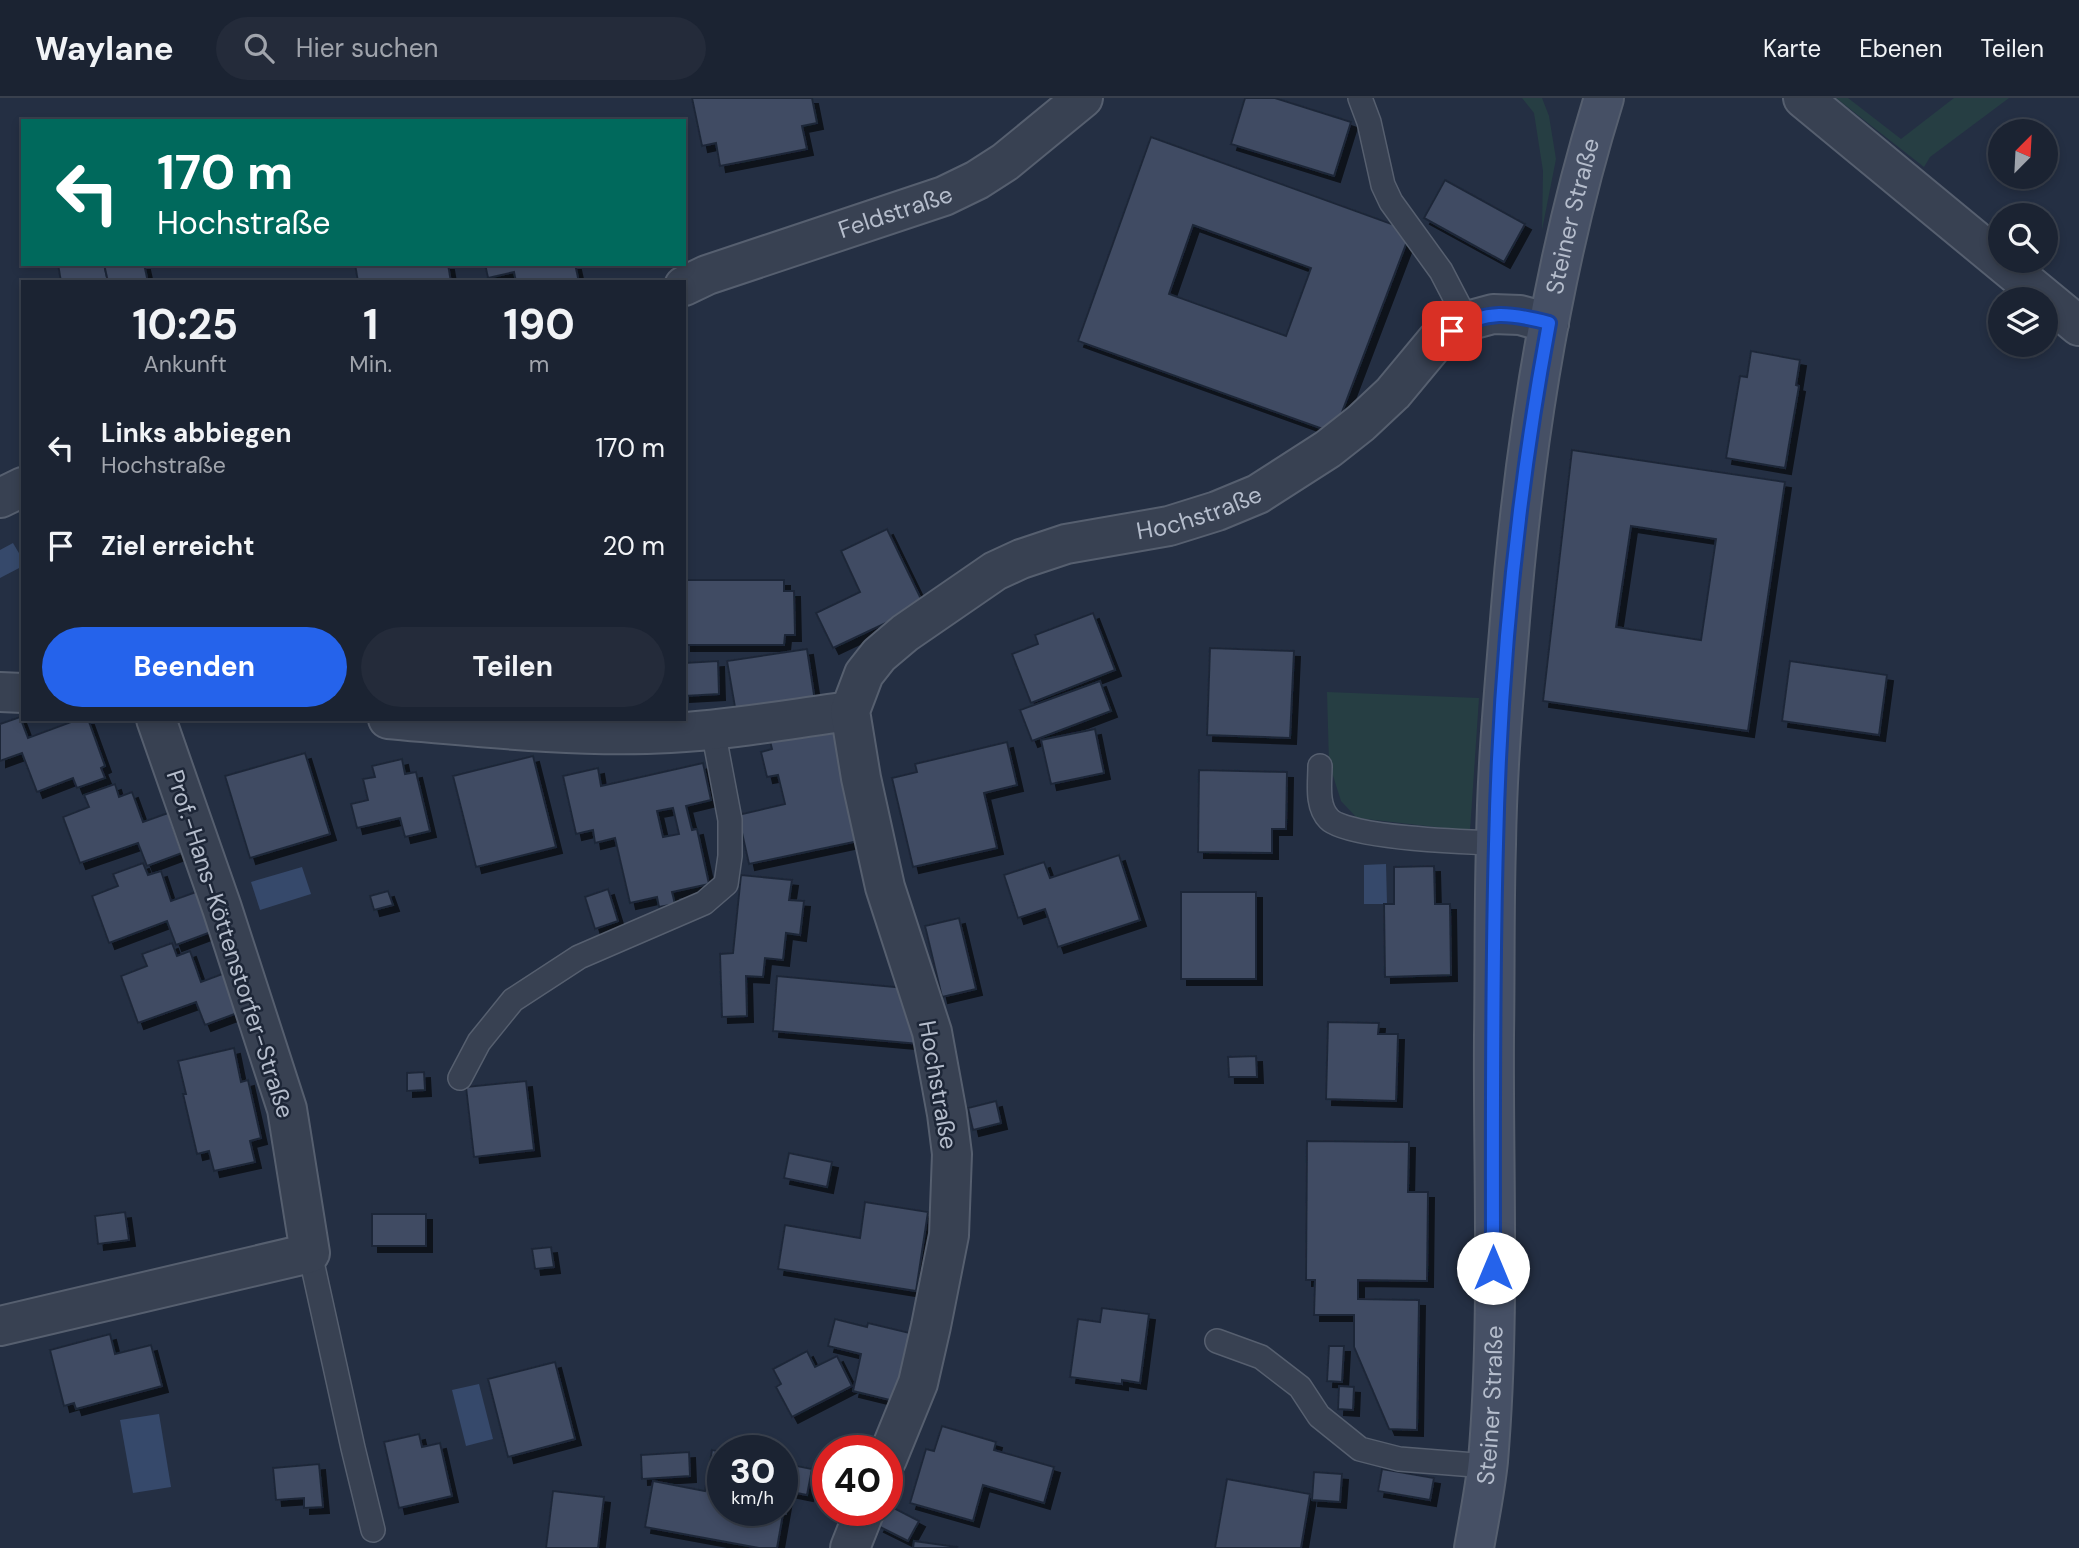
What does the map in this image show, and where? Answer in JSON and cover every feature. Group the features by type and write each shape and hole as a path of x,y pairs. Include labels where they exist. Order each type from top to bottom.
{"street":[{"name":"Steiner Straße","path":"1474,1548 1487,1465 1493,1376 1496,843 1502,716 1515,555 1534,404 1567,230 1588,147 1604,98"},
{"path":"1803,98 2079,326"},
{"name":"Feldstraße","path":"686,285 707,275 944,196 1005,162 1067,102"},
{"name":"Hochstraße","path":"897,1435 918,1383 949,1235 952,1154 932,1032 885,887 861,778 850,711 864,674 879,655 905,632 995,571 1021,559 1066,544 1169,526 1217,511 1258,494 1328,449 1361,423 1393,393 1437,340 1467,321 1493,314 1520,315 1549,323"},
{"path":"0,498 21,488"},
{"path":"0,692 21,693"},
{"path":"413,721 528,730 614,734 668,733 713,730 850,711"},
{"name":"Prof.-Hans-Köttenstorfer-Straße","path":"157,721 222,908 287,1109 310,1253"},
{"path":"0,1326 310,1253"},
{"path":"850,1548 859,1526"}],"lane":[{"path":"1360,98 1369,122 1383,185 1391,202 1441,271 1467,321"},
{"path":"460,1078 479,1042 513,1000 579,957 704,903 726,884 730,856 730,820 713,730"},
{"path":"1320,766 1322,810 1337,825 1349,830 1496,843"},
{"name":"Prof.-Hans-Köttenstorfer-Straße","path":"310,1253 373,1530"},
{"path":"1217,1341 1261,1357 1300,1387 1319,1416 1360,1449 1399,1459 1487,1465"}],"green space":[{"path":"1522,98 1542,98 1549,116 1556,159 1542,230 1543,171 1534,113"},
{"path":"1836,98 1848,98 1901,139 1954,98 2009,98 1930,157 1924,167"},
{"path":"1327,692 1479,698 1470,831 1357,818 1341,801 1329,763"}],"water":[{"path":"13,543 21,557 21,567 0,578 0,550"},
{"path":"1386,864 1387,904 1364,904 1364,865"},
{"path":"302,867 311,894 260,910 251,882"},
{"path":"479,1384 493,1439 466,1446 452,1390"},
{"path":"159,1414 171,1487 133,1493 120,1420"}],"building":[{"path":"692,98 812,98 817,123 802,126 807,149 720,166 716,143 702,146"},
{"path":"1245,98 1275,98 1351,122 1334,176 1231,144"},
{"path":"1151,137 1411,231 1334,433 1078,341","holes":["1193,225 1311,268 1286,336 1169,294"]},
{"path":"1445,180 1525,224 1504,262 1424,218"},
{"path":"58,266 104,266 108,280 61,280"},
{"path":"104,266 144,266 148,280 108,280"},
{"path":"355,266 448,266 451,280 358,280"},
{"path":"485,266 575,266 579,280 516,280 514,272 488,278"},
{"path":"1751,351 1800,360 1796,385 1799,386 1785,468 1726,458 1740,376 1747,377"},
{"path":"1572,450 1785,482 1748,731 1543,701","holes":["1631,526 1716,539 1701,640 1616,627"]},
{"path":"887,529 924,605 833,648 816,613 860,592 841,551"},
{"path":"686,580 784,580 784,591 794,591 795,635 785,635 784,645 686,645"},
{"path":"1093,613 1115,670 1031,703 1012,654 1038,644 1035,635"},
{"path":"1210,648 1294,651 1290,738 1207,735"},
{"path":"807,649 815,701 736,713 727,661"},
{"path":"718,661 719,694 686,696 686,663"},
{"path":"1790,661 1887,675 1879,735 1782,721"},
{"path":"1100,681 1111,711 1032,741 1020,710"},
{"path":"20,717 28,738 74,721 89,721 105,766 101,768 105,778 77,788 73,778 37,792 22,753 0,761 0,724"},
{"path":"836,718 863,840 749,864 738,815 785,804 778,775 767,777 761,752 772,749 768,733"},
{"path":"1095,729 1104,773 1051,784 1041,740"},
{"path":"1007,742 1017,785 984,793 997,848 913,867 892,778 917,772 915,764"},
{"path":"305,753 330,834 250,858 225,776"},
{"path":"533,756 556,847 476,867 453,776"},
{"path":"402,759 405,774 416,772 430,831 405,837 400,818 357,828 351,804 368,800 363,779 375,777 372,766"},
{"path":"703,763 711,800 686,806 692,830 697,829 709,884 672,892 675,904 659,907 657,897 630,903 615,838 595,843 593,830 576,834 563,776 598,768 601,786","holes":["673,808 679,834 663,837 657,811"]},
{"path":"1199,770 1287,772 1286,829 1272,829 1272,853 1198,852"},
{"path":"115,784 119,797 132,792 143,822 168,813 182,853 147,866 138,843 80,863 63,817 89,807 84,795"},
{"path":"1119,855 1140,920 1058,947 1045,909 1018,918 1004,875 1044,862 1050,878"},
{"path":"143,863 148,875 161,871 171,901 196,892 211,932 176,945 167,921 109,943 92,896 118,886 113,874"},
{"path":"1434,866 1435,904 1450,904 1451,975 1385,977 1384,904 1394,904 1394,867"},
{"path":"741,875 792,880 789,900 804,901 800,935 786,933 783,960 765,958 763,977 746,976 747,1016 722,1017 720,954 733,953"},
{"path":"608,889 618,921 595,929 585,897"},
{"path":"388,891 393,905 374,910 370,896"},
{"path":"1181,892 1256,892 1256,979 1181,979"},
{"path":"959,918 976,989 942,997 925,926"},
{"path":"172,943 177,956 190,951 201,982 225,973 240,1012 205,1025 196,1002 138,1023 121,976 147,966 142,954"},
{"path":"777,976 916,989 931,1045 773,1031"},
{"path":"1328,1022 1379,1023 1378,1034 1398,1034 1396,1101 1326,1099"},
{"path":"234,1048 241,1082 248,1080 261,1138 250,1141 255,1162 214,1171 209,1151 197,1154 178,1061"},
{"path":"1256,1056 1257,1077 1229,1077 1228,1057"},
{"path":"424,1072 425,1090 407,1091 407,1073"},
{"path":"526,1081 534,1150 474,1157 466,1087"},
{"path":"996,1101 1001,1123 973,1130 968,1108"},
{"path":"1307,1141 1409,1142 1408,1192 1428,1192 1427,1281 1358,1280 1358,1299 1419,1300 1417,1430 1389,1429 1354,1347 1354,1315 1314,1315 1315,1280 1306,1280"},
{"path":"789,1153 832,1162 827,1187 784,1178"},
{"path":"865,1202 928,1212 916,1291 778,1269 785,1225 860,1238"},
{"path":"125,1212 129,1240 98,1244 95,1216"},
{"path":"372,1214 426,1214 426,1246 372,1246"},
{"path":"551,1247 554,1267 535,1269 532,1249"},
{"path":"1102,1308 1149,1314 1140,1383 1122,1380 1122,1384 1070,1377 1078,1319 1100,1322"},
{"path":"835,1319 867,1327 868,1323 914,1334 898,1402 853,1391 861,1354 828,1346"},
{"path":"110,1334 115,1354 151,1345 162,1386 76,1409 74,1403 64,1406 50,1350"},
{"path":"1329,1346 1344,1346 1342,1382 1327,1381"},
{"path":"807,1351 815,1367 837,1356 852,1386 792,1417 776,1387 781,1384 773,1369"},
{"path":"555,1362 575,1439 508,1457 488,1379"},
{"path":"1339,1386 1354,1387 1353,1410 1338,1409"},
{"path":"942,1426 996,1442 994,1450 1054,1467 1044,1503 983,1485 973,1521 910,1503 926,1449 934,1451"},
{"path":"419,1434 422,1447 440,1443 452,1496 399,1508 384,1442"},
{"path":"689,1452 690,1476 642,1479 641,1455"},
{"path":"319,1464 323,1507 304,1508 304,1498 276,1500 273,1468"},
{"path":"798,1466 812,1469 807,1495 798,1493"},
{"path":"1382,1469 1434,1478 1430,1500 1378,1491"},
{"path":"1314,1472 1342,1474 1340,1502 1312,1500"},
{"path":"707,1479 707,1526 781,1526 777,1548 759,1548 645,1527 653,1481 705,1491"},
{"path":"1227,1479 1310,1494 1301,1548 1215,1548"},
{"path":"553,1491 604,1497 598,1548 546,1548"},
{"path":"903,1513 919,1521 908,1541 878,1526 903,1526"},
{"path":"914,1541 957,1547 913,1548"}],"route":[{"path":"1452,331 1467,321 1493,314 1520,315 1549,323 1534,404 1515,555 1502,716 1496,843 1493,1268"}]}
